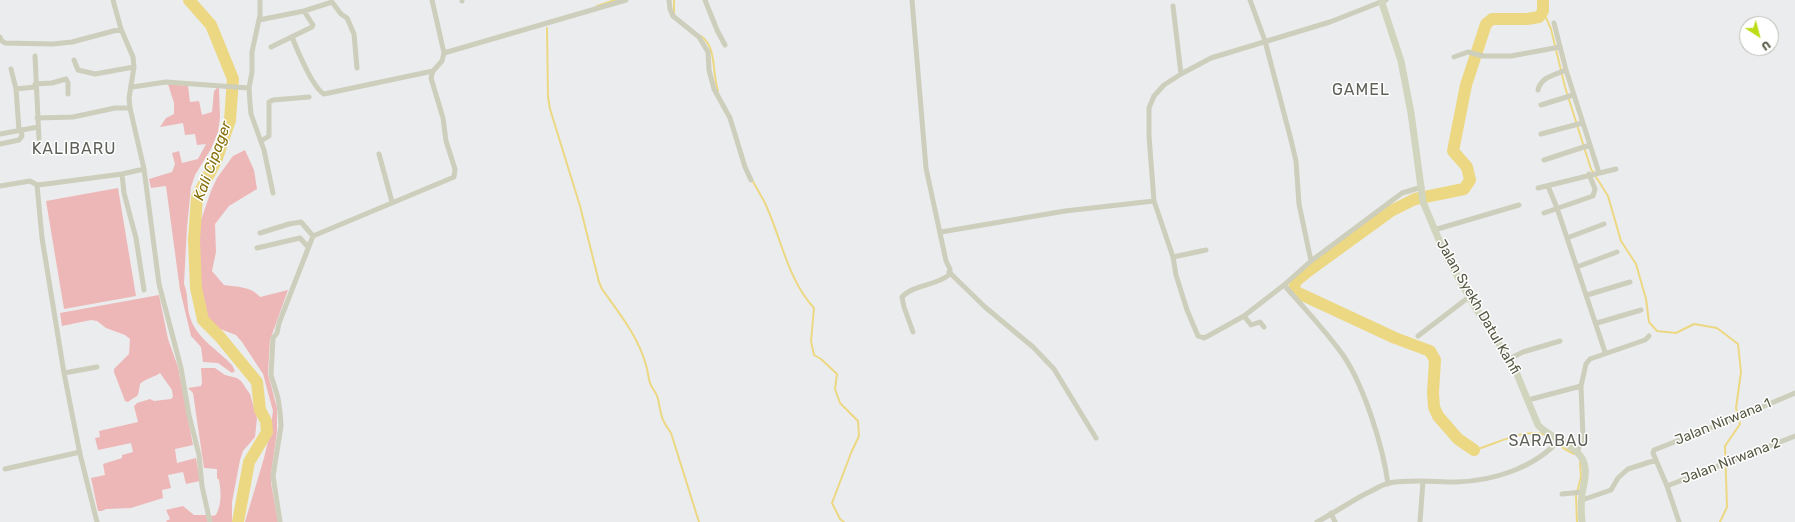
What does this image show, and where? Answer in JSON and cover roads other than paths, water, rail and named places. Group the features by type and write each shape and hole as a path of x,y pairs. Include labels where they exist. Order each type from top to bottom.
{"street":[{"path":"113,0 121,29 133,57 134,67 129,98 130,108 144,169 159,284 181,368 189,415 199,454 202,486 210,522"},
{"path":"260,0 259,20 252,52 252,72 249,88 251,114 261,141 273,193"},
{"path":"280,522 273,476 281,426 278,398 270,375 279,324 313,236 454,177 455,169 446,141 440,107 432,82 433,71 442,60 444,53 432,0"},
{"path":"444,53 626,0"},
{"path":"669,0 670,11 673,16 696,34 706,48 714,89 730,118 745,167 751,180"},
{"path":"705,0 717,30 725,45"},
{"path":"912,0 926,168 941,232 946,261 950,270 950,274 946,278 925,285 905,294 902,297 913,332"},
{"path":"1250,0 1265,42 1296,161 1299,204 1311,260"},
{"path":"1383,1 1337,20 1211,58 1164,85 1154,96 1150,108 1149,136 1154,201 1173,257 1176,275 1187,310 1199,337 1208,336 1244,316 1284,285 1311,260 1402,193 1422,188"},
{"name":"Jalan Syekh Datul Kahfi","path":"1383,1 1401,61 1411,113 1424,202 1434,230 1445,254 1469,297 1509,359 1538,425 1558,441 1577,452 1585,464 1586,469 1581,492 1582,522"},
{"path":"259,20 304,11 330,2 334,4 341,14 347,18 354,34 357,68"},
{"path":"1173,6 1181,74"},
{"path":"271,47 313,26 304,11"},
{"path":"1544,213 1593,196 1595,189 1594,174 1579,123 1569,96 1557,47 1554,23"},
{"path":"0,37 5,43 53,44 72,42 121,29"},
{"path":"292,37 308,72 320,92 324,94 433,71"},
{"path":"1454,57 1470,53 1495,57 1511,56 1557,47"},
{"path":"35,56 35,85 39,139"},
{"path":"74,60 78,70 95,74 134,67"},
{"path":"0,144 20,140 22,136 20,130 16,89 10,68"},
{"path":"1538,90 1539,85 1543,80 1563,71"},
{"path":"16,89 66,79 68,83 68,94"},
{"path":"132,86 166,82 249,88"},
{"path":"1541,104 1569,96"},
{"path":"261,141 269,136 268,102 272,100 309,97"},
{"path":"37,118 73,117 115,108 130,108"},
{"path":"1541,134 1579,123"},
{"path":"0,134 38,127"},
{"path":"1544,160 1586,147"},
{"path":"379,154 392,202"},
{"path":"0,186 30,182 37,185 122,174 144,169"},
{"path":"1538,188 1616,169"},
{"path":"122,174 124,193 136,238 144,290"},
{"path":"37,185 42,238 64,372 80,452 98,522"},
{"path":"1548,186 1597,323 1605,352"},
{"path":"941,232 1065,211 1154,201"},
{"path":"1434,230 1519,205"},
{"path":"260,233 301,222 313,236"},
{"path":"1567,238 1604,224"},
{"path":"257,248 300,238 308,247"},
{"path":"1173,257 1206,250"},
{"path":"1577,267 1617,252"},
{"path":"949,272 985,307 1033,347 1054,369 1096,438"},
{"path":"1587,295 1630,282"},
{"path":"1284,285 1318,322 1347,363 1369,410 1388,484"},
{"path":"1418,336 1469,297"},
{"path":"1597,323 1641,310"},
{"path":"1244,316 1251,325 1260,322 1264,327"},
{"path":"1577,452 1583,437 1581,386 1588,361 1605,352 1645,340 1649,336"},
{"path":"1509,359 1523,352 1560,341"},
{"path":"64,372 97,367"},
{"path":"1528,400 1581,386"},
{"name":"Jalan Nirwana 1","path":"1656,460 1652,453 1654,450 1795,393"},
{"name":"Jalan Nirwana 2","path":"1667,486 1795,436"},
{"path":"1317,522 1354,499 1388,484 1410,480 1480,480 1504,474 1528,463 1547,451 1558,441"},
{"path":"5,469 80,452"},
{"path":"1582,500 1611,490 1618,478 1628,469 1656,460 1667,486 1679,522"},
{"path":"1420,522 1423,481"},
{"path":"1562,494 1581,492"},
{"path":"1331,513 1335,522"}],"waterway":[{"name":"Kali Cipager","path":"189,0 211,25 233,79 230,120 216,161 197,197 194,240 196,288 203,320 220,337 257,382 260,410 266,421 267,432 249,462 238,522"},
{"path":"597,6 615,0"},
{"path":"674,0 674,15"},
{"path":"1474,450 1458,439 1438,416 1434,407 1433,393 1435,360 1430,351 1395,338 1294,291 1295,282 1391,211 1415,199 1464,189 1470,180 1467,167 1453,151 1466,85 1486,24 1492,19 1527,19 1539,17 1543,11 1543,0"},
{"path":"1543,11 1551,29 1565,87 1591,169 1608,196 1621,241 1636,264 1646,299 1649,322 1657,331 1676,333 1694,324 1717,328 1738,344 1741,372 1736,408 1740,424 1725,446 1727,507 1720,522"},
{"path":"547,28 548,97 550,109 580,206 599,282 602,289 633,335 643,354 650,383 657,397 663,420 671,433 699,522"},
{"path":"701,36 710,47 712,53 718,91"},
{"path":"752,180 770,214 785,257 797,284 814,308 811,341 814,355 821,359 837,374 835,389 840,403 858,421 859,436 832,503 840,519 844,522"},
{"path":"1474,450 1519,435 1529,433 1546,435"},
{"path":"1558,443 1563,448 1574,454"},
{"path":"1577,522 1576,496 1581,477 1580,462"}],"district":[{"name":"GAMEL","path":"1361,90"},
{"name":"KALIBARU","path":"74,149"},
{"name":"SARABAU","path":"1549,441"}]}
